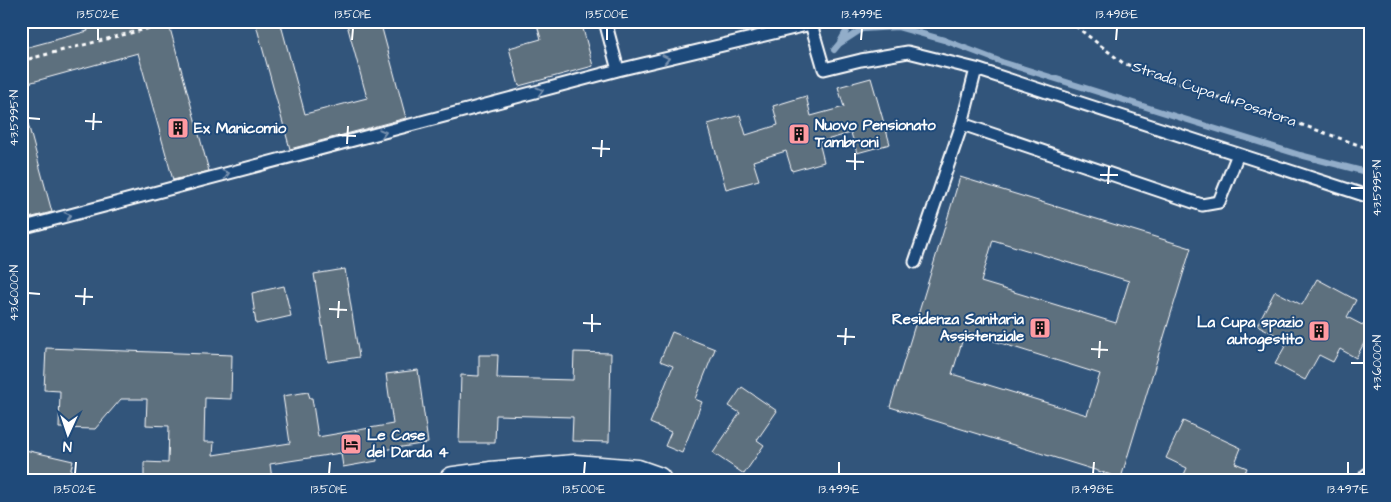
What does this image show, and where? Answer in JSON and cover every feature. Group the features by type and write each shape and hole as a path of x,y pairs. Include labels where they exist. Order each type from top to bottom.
{"street":[{"path":"453,481 575,469 637,474 656,481"}],"lane":[{"path":"605,21 618,70"},
{"path":"21,228 618,70 813,23 824,69 908,52 976,69 1370,197"},
{"path":"915,262 962,124 976,69"},
{"path":"962,124 1202,205 1219,202 1238,154"}],"path":[{"path":"21,61 177,21"},
{"name":"Strada Cupa di Posatora","path":"1068,21 1123,63 1370,149"}],"building":[{"name":"Ex Manicomio","path":"85,21 168,21 209,171 173,180 138,53 21,85 21,49 88,31"},
{"name":"Ex Manicomio","path":"255,21 280,21 305,114 367,98 346,21 380,21 406,118 290,149"},
{"path":"536,21 581,21 593,66 519,86 509,48 541,39"},
{"name":"Nuovo Pensionato Tambroni","path":"871,78 890,144 857,153 851,133 819,142 824,162 792,171 786,151 753,161 759,180 726,189 708,124 740,115 746,135 778,125 773,106 806,96 811,116 844,107 838,87"},
{"path":"27,120 52,212 21,220 21,121"},
{"name":"Residenza Sanitaria Assistenziale","path":"960,177 1191,248 1121,478 890,407","holes":["993,240 1129,281 1116,323 981,282","965,332 1100,374 1087,415 952,374"]},
{"path":"345,269 359,357 328,362 314,274"},
{"name":"La Cupa spazio autogestito","path":"1317,279 1356,300 1347,317 1370,329 1370,332 1356,358 1340,349 1333,362 1319,355 1305,380 1275,364 1288,341 1257,325 1275,291 1302,305"},
{"path":"284,286 291,316 256,324 252,293"},
{"path":"672,332 715,349 695,399 702,402 682,453 665,446 671,432 650,423 673,366 660,361"},
{"path":"46,348 232,355 231,399 205,398 204,442 214,442 213,455 290,443 283,396 308,392 310,398 312,398 318,437 393,424 386,374 418,370 428,443 376,451 377,461 343,467 341,453 270,464 272,479 261,481 144,481 144,462 168,463 169,426 146,425 147,399 121,399 95,429 59,428 60,391 44,390"},
{"path":"574,352 611,353 609,442 572,441 573,417 496,415 495,443 459,443 461,375 479,376 479,355 498,355 497,378 573,380"},
{"path":"742,387 777,411 757,440 764,445 744,474 713,453 740,413 729,406"},
{"path":"1183,421 1241,448 1235,463 1247,468 1241,481 1181,481 1187,468 1166,458"},
{"path":"21,449 73,461 68,481 21,481"}],"waterway":[{"path":"840,42 852,21"},
{"path":"834,50 839,44 862,29 898,27 944,40 1002,62 1300,155 1370,173"}],"place":[{"name":"Ex Manicomio","path":"178,128"},
{"name":"Nuovo Pensionato Tambroni","path":"799,134"},
{"name":"Residenza Sanitaria Assistenziale","path":"1040,328"},
{"name":"La Cupa spazio autogestito","path":"1319,331"},
{"name":"Le Case del Darda 4","path":"351,444"}]}
